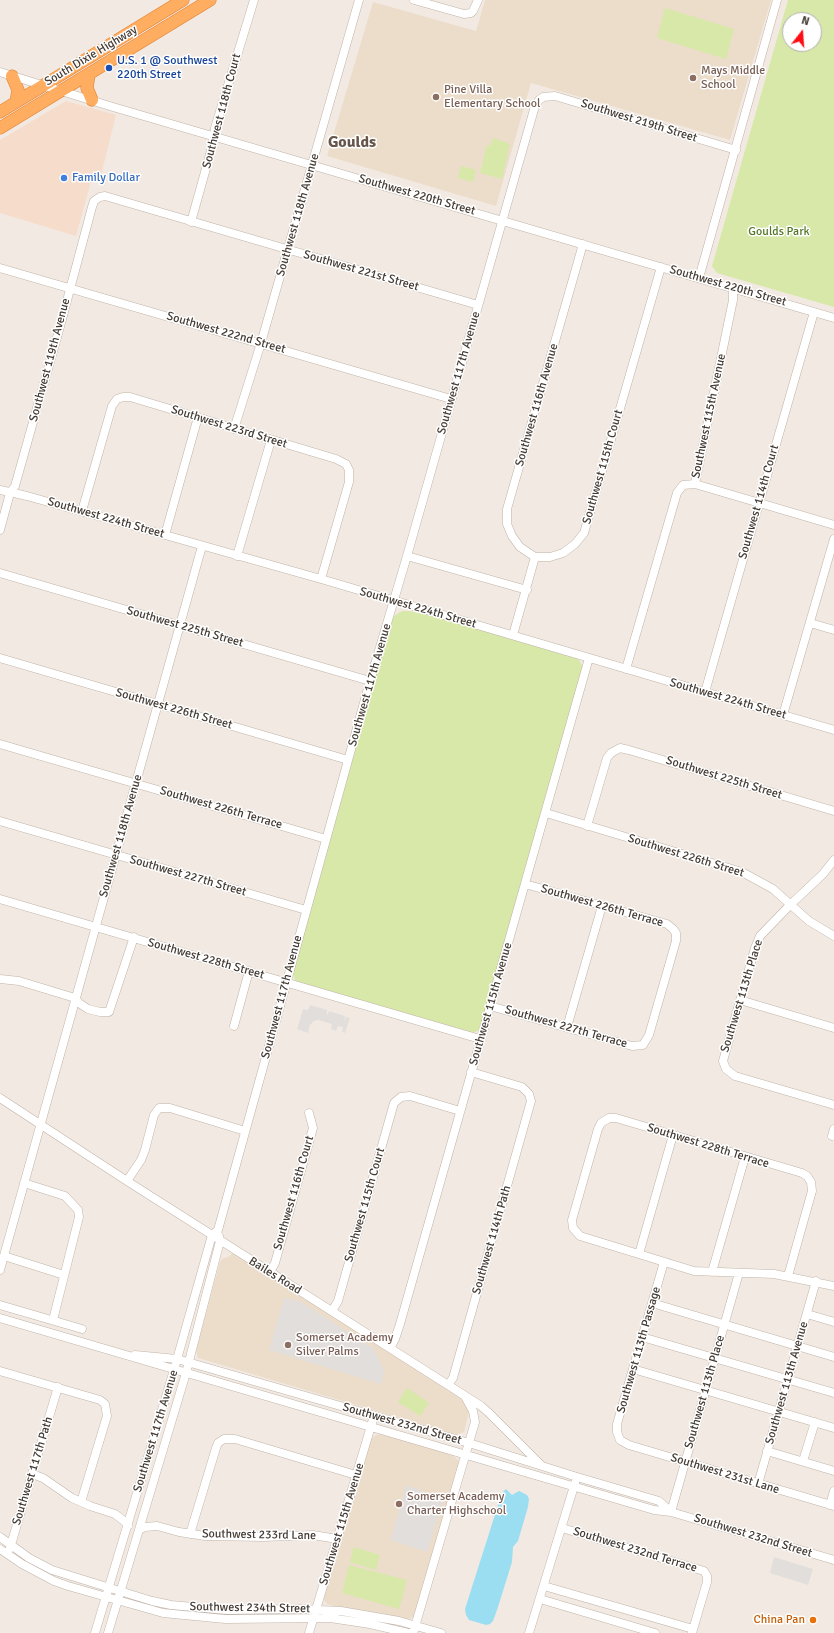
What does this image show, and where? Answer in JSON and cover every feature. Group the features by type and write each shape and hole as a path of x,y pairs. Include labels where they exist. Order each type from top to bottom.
{"highway":[{"name":"South Dixie Highway","path":"0,112 182,0"},
{"name":"South Dixie Highway","path":"0,128 210,0"},
{"path":"62,90 67,77 134,37 144,24"},
{"path":"6,74 18,90 16,102"},
{"path":"89,74 88,88 92,100"},
{"path":"0,121 38,97 43,92 44,85"}],"street":[{"name":"Southwest 118th Court","path":"191,222 215,128 254,0"},
{"name":"Southwest 118th Avenue","path":"234,429 261,343 359,0"},
{"path":"414,0 456,12 471,13 478,0"},
{"path":"699,278 778,0"},
{"name":"Southwest 220th Street","path":"6,74 834,318"},
{"name":"Southwest 219th Street","path":"543,97 555,96 736,150"},
{"name":"Southwest 117th Avenue","path":"95,1633 245,1131 370,681 535,106 543,97"},
{"name":"Southwest 221st Street","path":"105,196 478,305"},
{"name":"Southwest 119th Avenue","path":"0,530 10,493 15,486 93,203 100,197 105,196"},
{"name":"Southwest 116th Avenue","path":"536,557 520,547 512,536 507,524 507,509 583,244"},
{"name":"Southwest 115th Court","path":"536,557 550,557 563,553 576,544 584,533 661,267"},
{"name":"Southwest 222nd Street","path":"0,268 451,399"},
{"name":"Southwest 115th Avenue","path":"626,669 677,493 683,485 695,484 731,308 733,288"},
{"name":"Southwest 114th Court","path":"705,692 814,312"},
{"name":"Southwest 223rd Street","path":"82,511 112,408 117,399 127,397 198,417 336,459 343,462 348,467 350,474 321,579"},
{"path":"165,535 198,417"},
{"path":"237,556 271,440"},
{"path":"695,484 834,525"},
{"name":"Southwest 224th Street","path":"0,490 82,511 321,579 834,730"},
{"path":"783,715 834,539"},
{"name":"Southwest 118th Avenue","path":"0,1270 202,546"},
{"path":"407,556 526,590"},
{"path":"513,635 536,557"},
{"name":"Southwest 225th Street","path":"0,573 370,681"},
{"path":"810,624 834,630"},
{"name":"Southwest 226th Street","path":"0,658 348,760"},
{"name":"Southwest 115th Avenue","path":"390,1348 400,1324 480,1039 546,814 589,658"},
{"name":"Southwest 226th Terrace","path":"0,744 326,838"},
{"name":"Southwest 225th Street","path":"587,826 605,763 608,756 613,751 620,748 834,811"},
{"name":"Southwest 226th Street","path":"546,814 742,872 768,886 809,922 834,936"},
{"name":"Southwest 227th Street","path":"0,821 306,910"},
{"name":"Southwest 113th Place","path":"834,860 823,874 760,936 755,948 724,1054 724,1066 731,1074 834,1105"},
{"name":"Southwest 226th Terrace","path":"525,884 667,924 676,933 676,941 650,1035 643,1045"},
{"name":"Southwest 228th Street","path":"0,899 480,1039"},
{"path":"568,1027 602,906"},
{"path":"0,979 19,981 75,998 82,1006 100,1012 109,1012 112,1008 134,938"},
{"path":"234,1026 249,971"},
{"path":"740,1000 834,1028"},
{"name":"Southwest 227th Terrace","path":"490,1006 632,1046 643,1045"},
{"name":"Southwest 114th Path","path":"448,1385 454,1374 531,1100 529,1094 522,1087 471,1072"},
{"name":"Southwest 115th Court","path":"332,1311 337,1302 393,1105 397,1099 402,1096 410,1096 460,1111"},
{"path":"0,1098 127,1181 215,1233"},
{"path":"127,1181 141,1160 154,1115 159,1108 170,1108 245,1131"},
{"name":"Southwest 116th Court","path":"270,1272 274,1263 312,1128 309,1112"},
{"name":"Southwest 228th Terrace","path":"639,1254 582,1237 573,1228 572,1220 598,1129 601,1123 607,1119 614,1118 673,1135 802,1173 808,1177 812,1184 812,1191 788,1276"},
{"path":"673,1135 639,1254 694,1271 774,1274 816,1281 834,1286"},
{"path":"712,1272 745,1157"},
{"path":"24,1183 65,1196 78,1210 79,1217 53,1320"},
{"name":"Southwest 117th Avenue","path":"108,1633 189,1362 220,1241 215,1233"},
{"name":"Bailes Road","path":"220,1241 480,1406 496,1419 541,1465"},
{"path":"4,1256 64,1275"},
{"name":"Southwest 113th Passage","path":"619,1438 617,1424 664,1262"},
{"name":"Southwest 113th Place","path":"671,1512 739,1273"},
{"name":"Southwest 113th Avenue","path":"758,1484 816,1281"},
{"path":"652,1303 834,1357"},
{"path":"0,1305 82,1329"},
{"path":"807,1314 834,1322"},
{"name":"Southwest 232nd Street","path":"1,1320 126,1355 654,1510 671,1512 834,1560"},
{"path":"642,1337 834,1393"},
{"name":"Southwest 232nd Street","path":"126,1355 177,1359 189,1362 468,1443 659,1501 671,1512"},
{"path":"633,1369 834,1428"},
{"path":"0,1371 58,1387 104,1402 106,1406 106,1416 81,1502"},
{"name":"Southwest 117th Path","path":"8,1554 58,1387"},
{"path":"465,1396 473,1411 475,1422"},
{"path":"414,1629 475,1422 479,1417 484,1415 496,1419"},
{"name":"Southwest 115th Avenue","path":"309,1633 374,1416"},
{"path":"803,1461 815,1422"},
{"name":"Southwest 231st Lane","path":"619,1438 622,1442 629,1445 832,1506"},
{"path":"190,1534 216,1448 218,1443 224,1439 235,1439 356,1475"},
{"path":"767,1451 834,1470"},
{"path":"32,1474 42,1478 72,1498 115,1514 128,1526"},
{"path":"530,1633 577,1477"},
{"path":"832,1506 834,1491"},
{"path":"115,1514 128,1512 133,1508"},
{"path":"144,1511 149,1519 157,1526"},
{"name":"Southwest 233rd Lane","path":"139,1530 145,1527 157,1526 190,1534 234,1537 313,1535 337,1539"},
{"name":"Southwest 232nd Terrace","path":"562,1528 702,1570 707,1575 707,1582 692,1631"},
{"name":"Southwest 234th Street","path":"0,1537 29,1558 52,1570 164,1604 204,1609 250,1611 341,1611 372,1615 414,1629 441,1633"},
{"name":"Southwest 234th Street","path":"0,1548 22,1564 54,1581 157,1612 190,1617 225,1619 313,1618 354,1621 408,1633"},
{"path":"544,1586 692,1631"},
{"path":"540,1599 655,1633"}],"shaded area":[{"name":"Pine Villa Elementary School","path":"485,0 771,0 730,140 531,83 496,206 327,156 373,2 476,31"},
{"path":"66,101 116,115 101,175 93,174 76,236 0,213 0,140"},
{"path":"310,1005 327,1010 327,1016 329,1011 345,1016 344,1021 346,1017 350,1018 345,1033 342,1032 343,1027 338,1026 336,1031 331,1029 332,1024 318,1020 314,1021 310,1025 308,1033 297,1029 303,1009 308,1010"},
{"name":"Somerset Academy Silver Palms","path":"231,1254 235,1254 459,1396 465,1403 469,1412 464,1432 457,1435 198,1358 196,1350 220,1262 223,1258 229,1257"},
{"path":"284,1298 301,1302 374,1349 384,1371 381,1384 269,1350"},
{"name":"Somerset Academy Charter Highschool","path":"381,1434 452,1455 459,1461 415,1614 414,1617 408,1619 334,1606 327,1604 324,1600 371,1439 376,1435"},
{"path":"406,1485 443,1500 427,1552 391,1540"},
{"path":"774,1557 813,1569 808,1585 770,1573"}],"green space":[{"name":"Goulds Park","path":"788,0 834,0 834,307 717,273 712,266 782,21 782,52 822,52 822,12 785,12"},
{"path":"665,8 734,29 726,59 657,38"},
{"path":"493,138 510,144 502,179 480,173 487,145 490,146"},
{"path":"461,166 476,170 473,182 458,178"},
{"path":"402,611 430,615 573,657 579,660 582,665 582,671 480,1030 472,1033 301,984 295,980 292,973 390,625 394,616"},
{"path":"407,1388 429,1403 420,1416 398,1402"},
{"path":"354,1547 380,1555 376,1570 350,1562"},
{"path":"349,1565 407,1580 399,1609 342,1593"}],"water":[{"path":"506,1489 512,1495 519,1491 527,1495 529,1499 528,1507 518,1541 513,1547 512,1562 498,1607 493,1621 486,1625 469,1620 465,1609 502,1493"}],"place":[{"name":"U.S. 1 @ Southwest 220th Street","path":"109,68"},
{"name":"Mays Middle School","path":"693,78"},
{"name":"Pine Villa Elementary School","path":"436,97"},
{"name":"Family Dollar","path":"64,178"},
{"name":"Somerset Academy Silver Palms","path":"288,1345"},
{"name":"Somerset Academy Charter Highschool","path":"399,1504"},
{"name":"China Pan","path":"813,1620"}],"district":[{"name":"Goulds","path":"352,143"}]}
